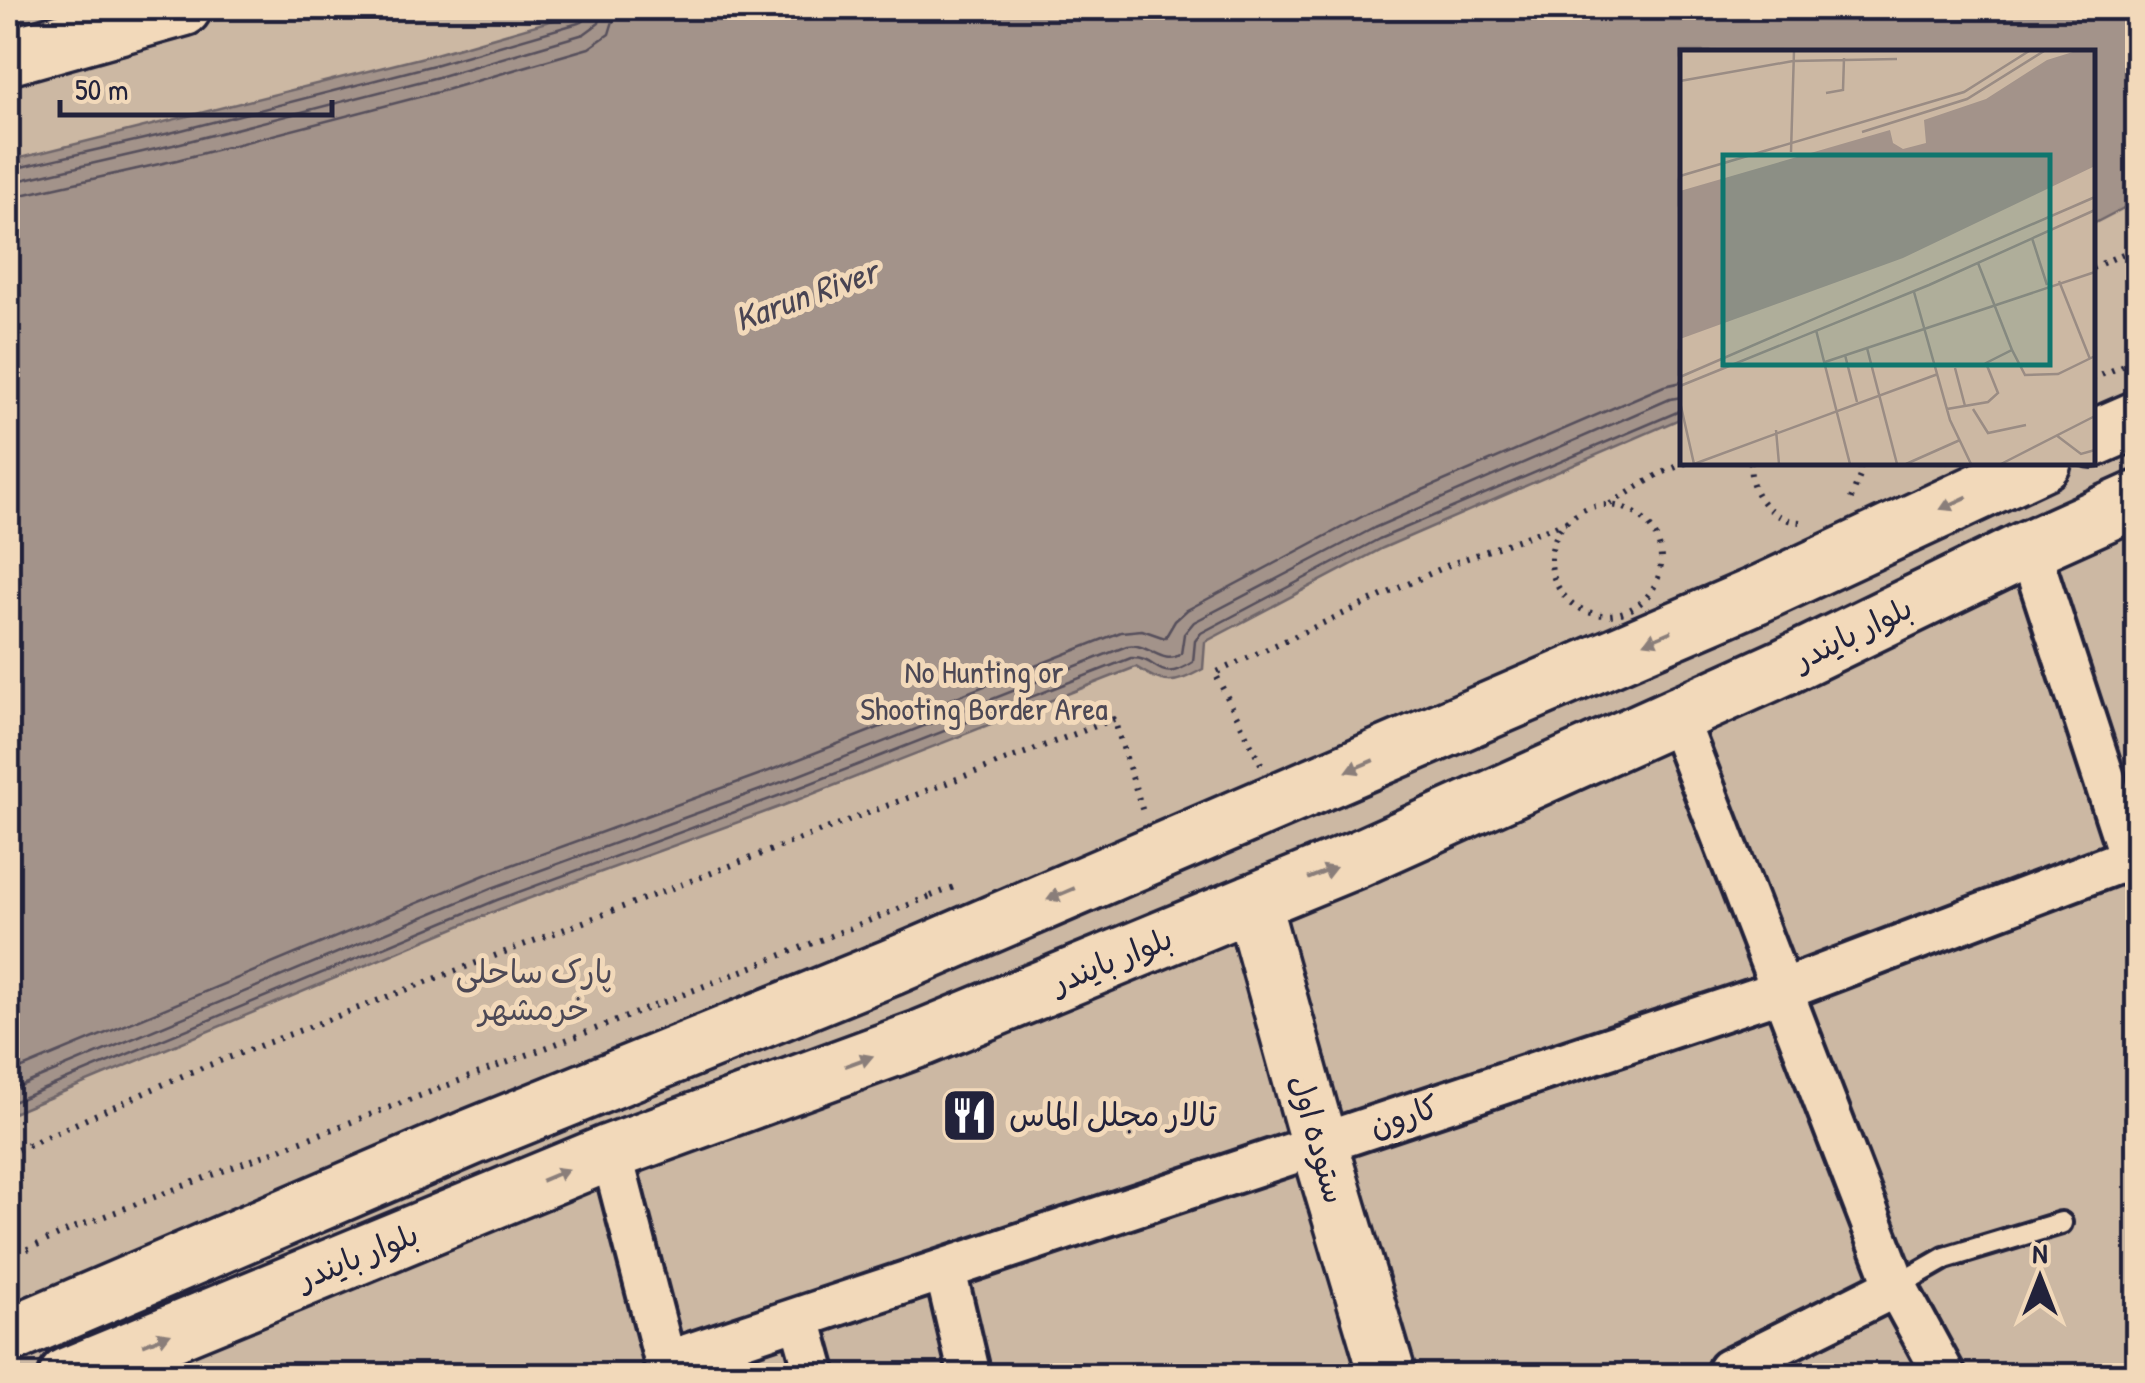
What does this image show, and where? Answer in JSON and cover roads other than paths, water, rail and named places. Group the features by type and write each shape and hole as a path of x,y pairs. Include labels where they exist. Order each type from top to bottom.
{"street":[{"path":"8,56 183,8"},
{"path":"2095,439 2138,419"},
{"name":"بلوار بایندر","path":"8,1336 472,1137 892,967 1754,596 2037,465"},
{"name":"بلوار بایندر","path":"67,1376 611,1152 922,1038 1355,860 1786,666 2138,499"},
{"path":"2029,548 2134,857"},
{"path":"1754,596 1786,666"},
{"path":"1676,716 1896,1286 1944,1376"},
{"name":"کارون","path":"667,1369 800,1318 1780,991 2134,857"},
{"name":"ستوده اول","path":"1252,902 1388,1376"},
{"path":"472,1137 498,1199"},
{"path":"611,1152 667,1369"},
{"path":"946,1270 970,1376"},
{"path":"1731,1376 1728,1370 1896,1286"},
{"path":"800,1318 816,1376"}],"lane":[{"path":"1896,1286 1945,1258 2061,1223"}],"water":[{"name":"Karun River","path":"595,8 2137,8 2137,201 2095,223 2095,50 1680,50 1680,419 1383,548 1205,642 1203,669 1184,678 1162,680 1136,667 782,806 500,909 8,1115 8,161 432,55"}],"place":[{"name":"تالار مجلل الماس","path":"970,1115"}],"park label":[{"name":"No Hunting or Shooting Border Area","path":"984,690"},
{"name":"پارک ساحلی خرمشهر","path":"534,990"}]}
